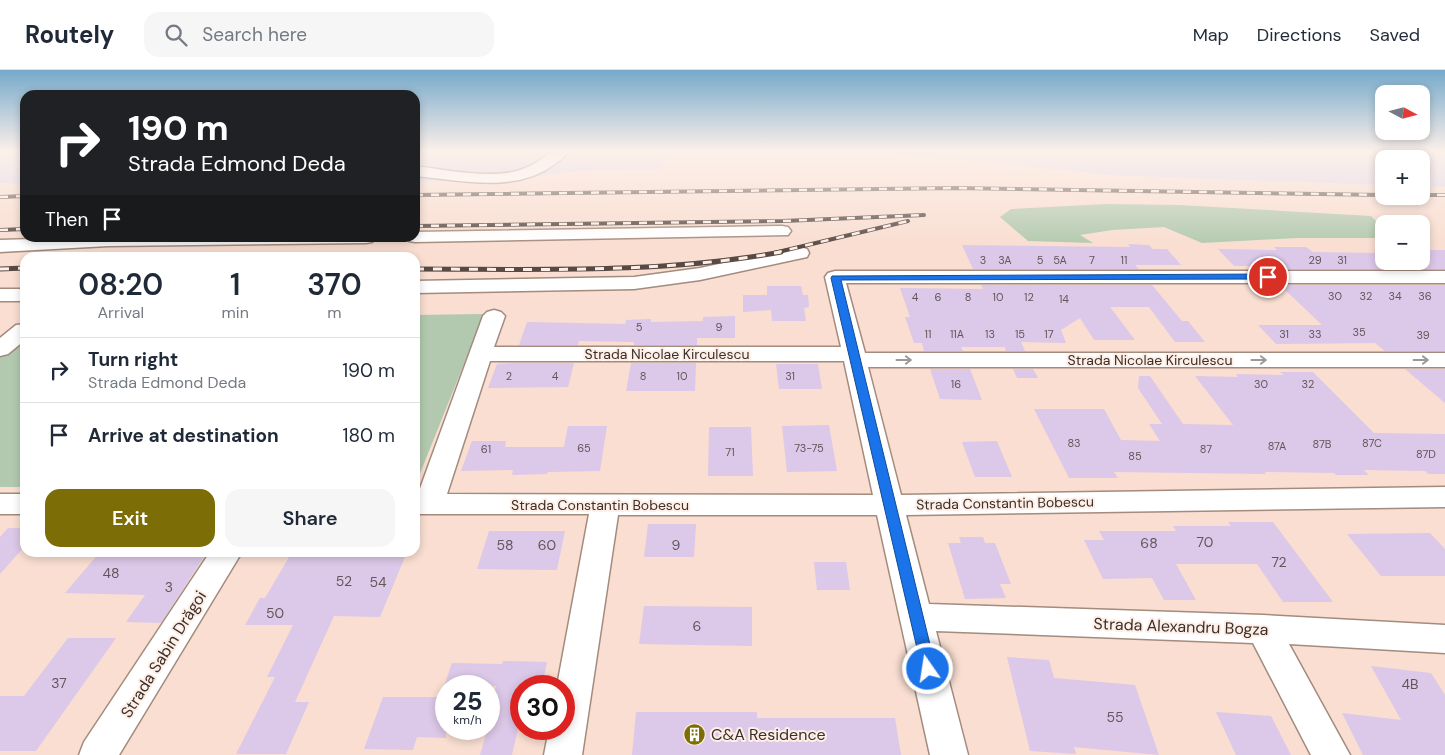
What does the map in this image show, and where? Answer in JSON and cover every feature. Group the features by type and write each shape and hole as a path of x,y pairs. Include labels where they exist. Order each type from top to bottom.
{"street":[{"path":"420,237 782,231"},
{"path":"0,246 94,242"},
{"path":"420,287 634,283 700,274 800,253"},
{"path":"949,755 835,278 1445,277"},
{"path":"0,295 20,295"},
{"path":"422,504 494,316"},
{"path":"0,349 20,333"},
{"name":"Strada Nicolae Kirculescu","path":"481,354 1445,360"},
{"name":"Strada Constantin Bobescu","path":"422,504 890,505 1445,497"},
{"path":"0,504 20,504"},
{"path":"563,755 605,505"},
{"name":"Strada Sabin Drăgoi","path":"98,755 224,557"},
{"name":"Strada Alexandru Bogza","path":"916,617 1262,629 1445,639"},
{"path":"1262,629 1331,755"}],"shaded area":[{"path":"1328,183 1375,183 1375,185"},
{"path":"1430,183 1445,183 1445,187 1430,186"}],"green space":[{"path":"1105,204 1180,205 1371,216 1375,220 1375,238 1297,238 1202,243 1164,227 1112,230 1080,235 1093,243 1028,241 1000,217 1011,209"},
{"path":"484,314 420,474 420,315"},
{"path":"20,339 20,487 0,487 0,355"}],"building":[{"path":"1128,244 1149,245 1153,249 1167,249 1181,265 1135,265 1139,269 973,269 962,245 1130,247"},
{"path":"1274,247 1306,247 1313,252 1375,253 1375,269 1263,269 1260,266 1234,266 1218,249 1277,250"},
{"path":"1430,250 1445,250 1445,269 1430,269"},
{"path":"981,285 1152,285 1182,321 1188,321 1205,342 1175,342 1149,307 1110,307 1135,340 1094,340 1080,318 1061,330 1066,343 1021,342 1025,351 1006,351 1005,347 961,347 963,351 924,351 922,343 914,343 905,317 910,317 900,288 983,289"},
{"path":"1280,285 1445,285 1445,351 1385,351 1375,343 1276,344 1258,325 1322,325"},
{"path":"767,286 801,286 803,295 808,295 809,307 804,308 806,321 772,321 771,310 743,312 743,295 767,295"},
{"path":"735,316 735,338 697,338 697,345 634,345 634,342 579,341 578,345 519,345 527,322 625,324 626,320 651,319 651,322 703,321 703,317"},
{"path":"574,363 568,387 488,388 497,364"},
{"path":"631,363 696,363 695,391 626,391"},
{"path":"776,364 818,364 822,389 779,389"},
{"path":"930,369 970,369 982,400 940,399"},
{"path":"1013,369 1033,369 1038,378 1017,378"},
{"path":"1405,369 1445,369 1445,403"},
{"path":"1280,372 1313,372 1374,433 1445,434 1445,474 1428,474 1425,471 1364,470 1369,475 1265,472 1266,474 1114,472 1118,478 1069,478 1034,409 1104,409 1121,440 1160,441 1149,424 1162,424 1138,388 1139,376 1150,376 1183,424 1233,425 1195,376 1238,377 1236,374 1284,375"},
{"path":"829,425 837,471 787,472 782,426"},
{"path":"568,426 607,426 600,471 512,475 513,470 461,471 472,441 506,441 505,447 564,447"},
{"path":"709,427 751,427 753,476 708,476"},
{"path":"997,441 1012,477 975,477 962,442"},
{"path":"1228,522 1273,522 1333,602 1283,602 1257,564 1176,564 1196,600 1164,600 1152,578 1103,579 1084,540 1104,540 1099,531 1176,531 1173,526 1231,526"},
{"path":"648,524 696,524 694,557 644,557"},
{"path":"8,528 20,528 20,552 0,574 0,537"},
{"path":"489,531 565,531 557,570 477,569"},
{"path":"1430,533 1445,549 1445,576 1381,576 1347,534"},
{"path":"959,537 983,537 985,543 995,543 1011,584 1000,584 1006,598 965,599 948,543 961,543"},
{"path":"96,557 204,557 161,623 126,622 145,595 65,593"},
{"path":"289,557 405,557 380,617 334,616 295,702 309,702 286,754 236,754 275,677 267,677 293,625 245,625 260,598 265,598"},
{"path":"814,562 846,562 850,590 817,590"},
{"path":"644,606 752,607 752,646 639,644"},
{"path":"68,638 116,638 36,751 0,751 0,696 24,696"},
{"path":"1007,657 1049,660 1054,678 1135,685 1159,755 1074,747 1076,754 1030,751"},
{"path":"503,661 547,662 544,675 510,675 510,740 515,740 512,755 480,755 484,740 500,740 500,675 448,675 452,663 502,664"},
{"path":"1371,666 1431,673 1445,695 1445,755 1363,755 1342,713 1401,720"},
{"path":"383,697 435,697 435,738 417,737 413,750 364,749"},
{"path":"636,712 757,712 757,718 895,718 901,755 632,755"},
{"path":"1216,712 1271,716 1291,755 1236,755"}],"railway":[{"path":"420,195 956,188 1375,195"},
{"path":"1430,195 1445,195"},
{"path":"0,197 20,196"},
{"path":"420,226 783,221 924,215"},
{"path":"774,253 908,221"},
{"path":"0,230 20,229"},
{"path":"420,269 599,269 645,267 736,259 781,252"},
{"path":"0,269 20,268"}],"place":[{"name":"C&A Residence","path":"695,734"}],"route":[{"path":"928,669 835,278 1268,277"}]}
